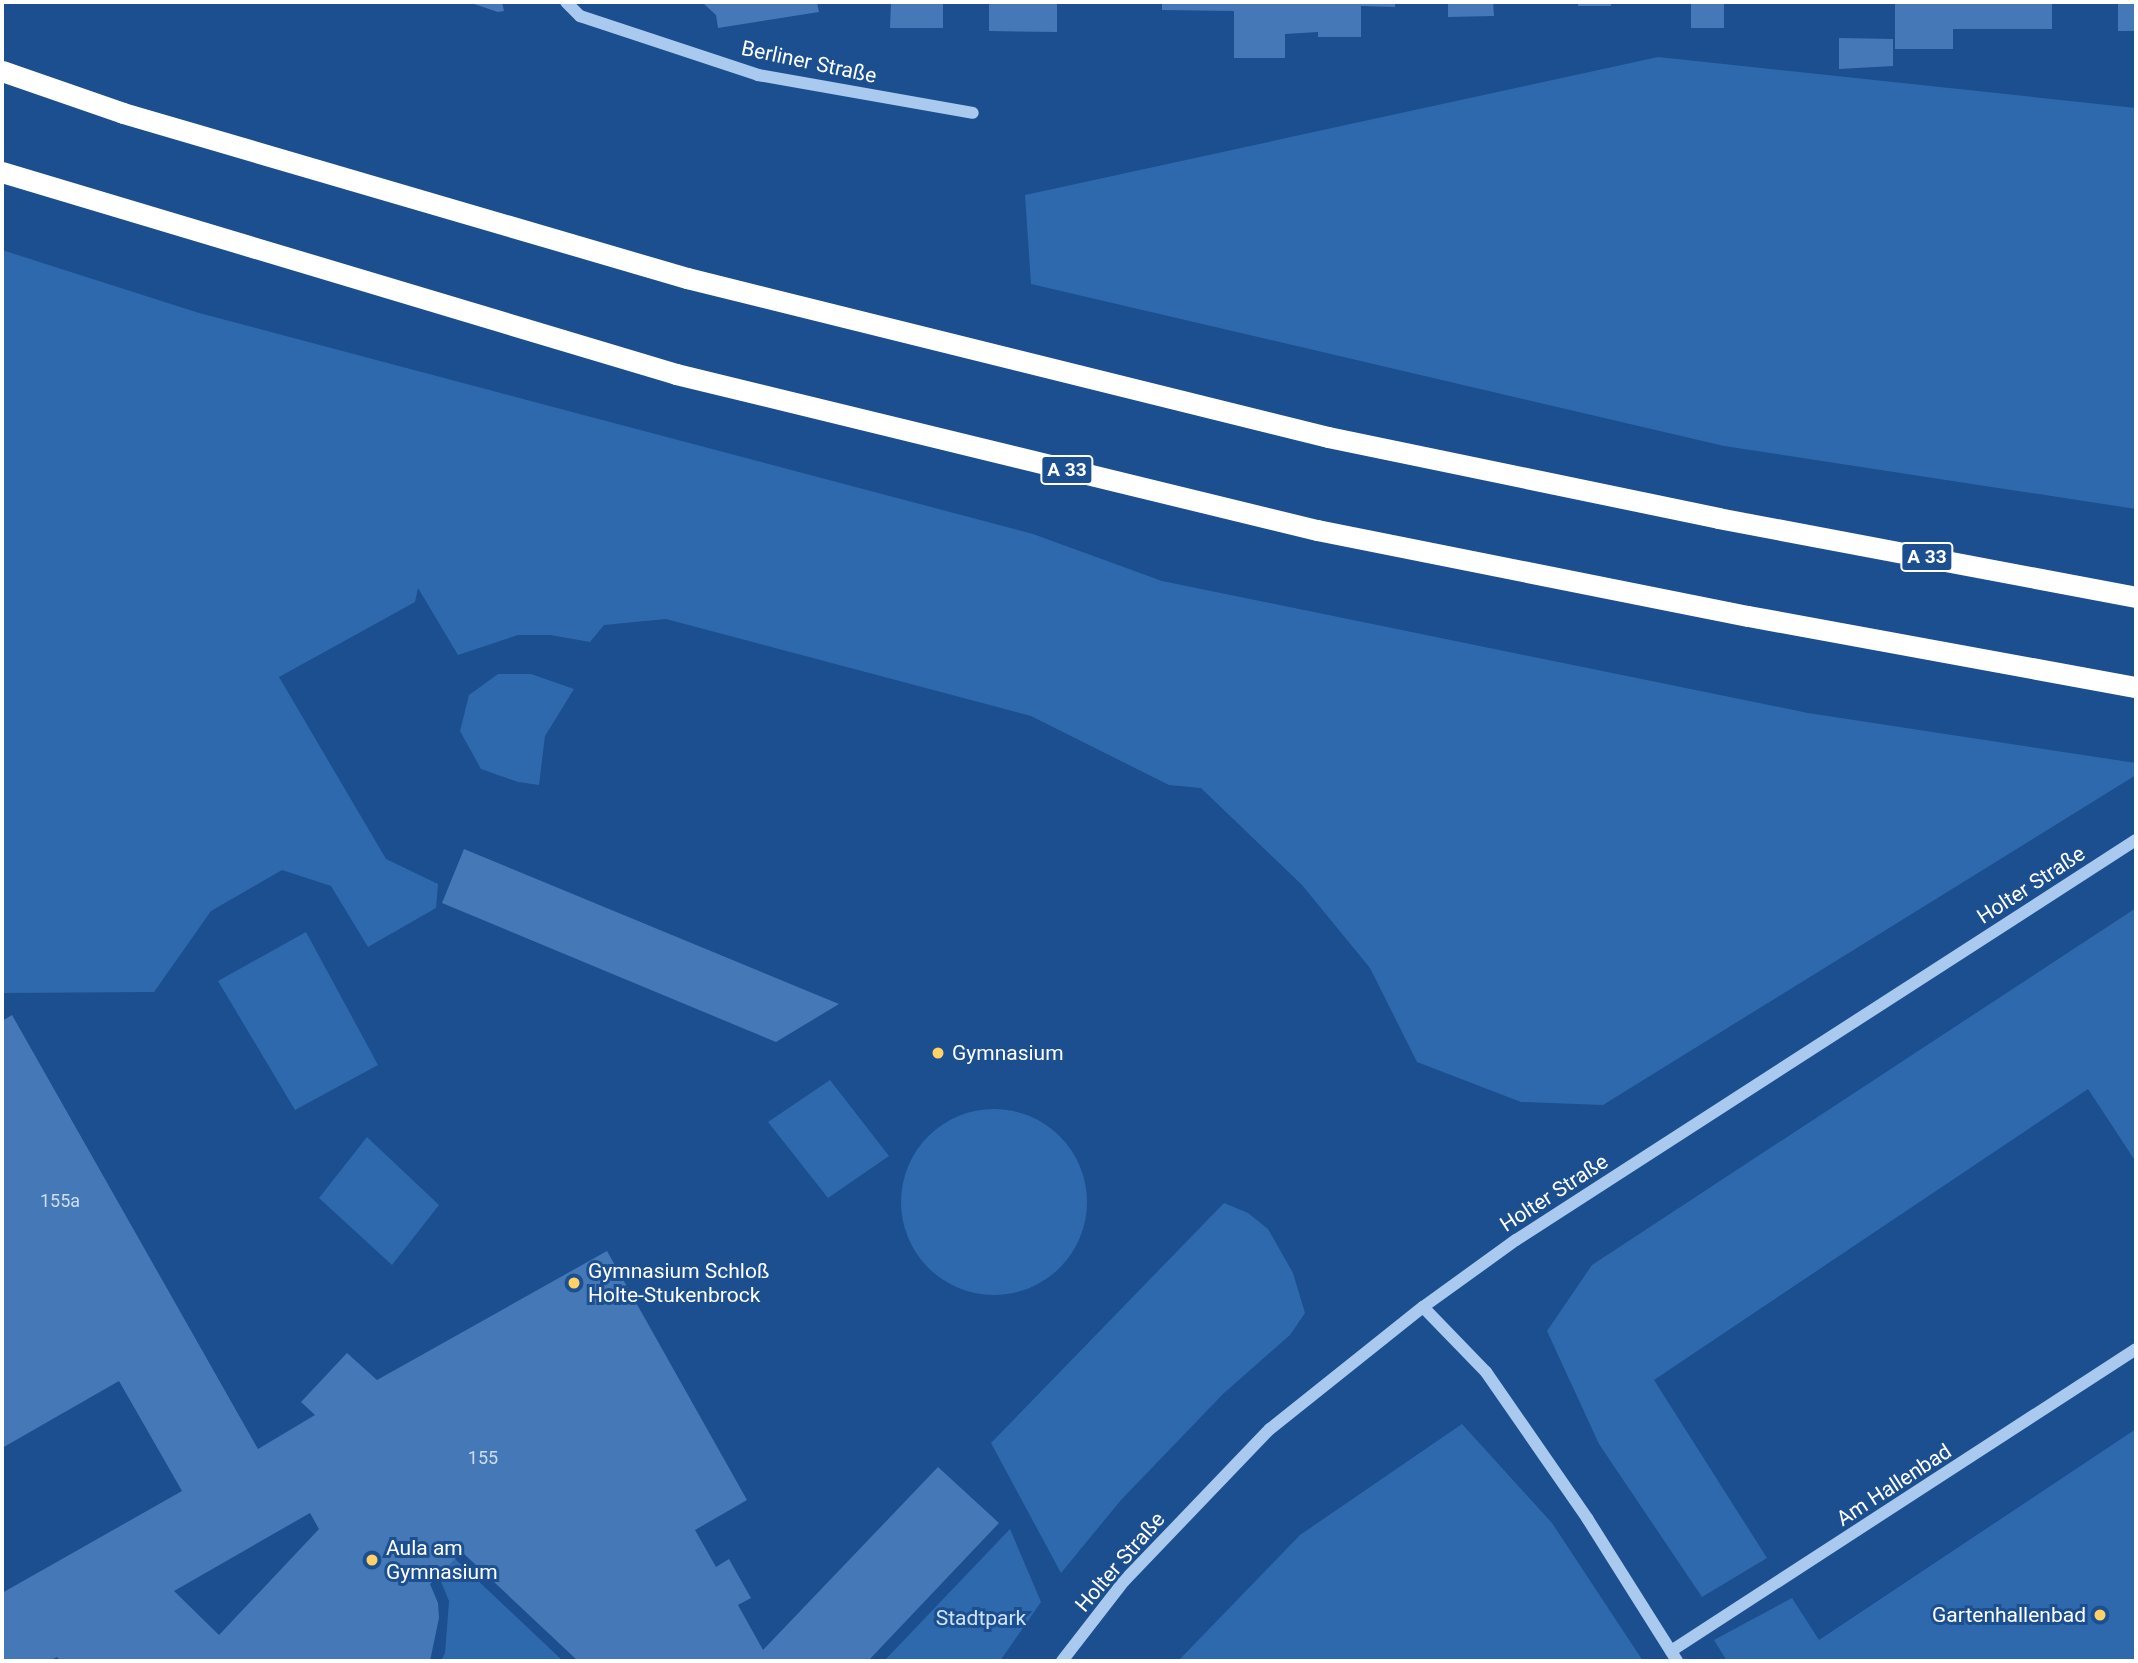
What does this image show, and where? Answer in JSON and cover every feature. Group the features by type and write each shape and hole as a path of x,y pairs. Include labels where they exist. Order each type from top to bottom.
{"highway":[{"name":"A 33","path":"2,71 123,113 687,278 1288,428 1718,518 2136,597"},
{"name":"A 33","path":"2,172 677,374 1317,530 1748,616 2136,687"}],"street":[{"name":"Berliner Straße","path":"566,2 580,16 758,75 974,113"},
{"name":"Holter Straße","path":"1062,1661 1124,1581 1270,1430 1423,1307 1516,1240 2136,840"},
{"name":"Am Hallenbad","path":"1423,1307 1486,1372 1587,1518 1674,1656 2136,1349"}],"green space":[{"path":"1658,57 2136,108 2136,509 1724,446 1031,284 1025,195"},
{"path":"2,250 199,313 1033,534 1162,581 1808,713 2136,763 2136,775 1603,1105 1521,1102 1417,1062 1370,968 1302,885 1201,788 1169,785 1031,716 666,619 604,625 590,642 550,635 518,635 458,655 418,588 415,602 279,677 386,859 438,884 436,908 368,947 331,886 282,870 211,911 154,992 2,993"},
{"path":"498,674 531,674 574,689 545,736 539,785 518,782 481,769 460,731 469,695"},
{"path":"2136,908 2136,1162 2088,1089 1654,1380 1767,1558 1702,1597 1599,1444 1547,1331 1592,1265"},
{"path":"306,932 378,1065 295,1110 218,981"},
{"path":"830,1080 889,1156 828,1198 768,1122"},
{"path":"994,1109 1029,1116 1060,1136 1080,1167 1087,1202 1080,1237 1060,1268 1029,1288 994,1295 959,1288 928,1268 908,1237 901,1202 908,1167 928,1136 959,1116"},
{"path":"367,1137 439,1205 392,1265 319,1198"},
{"path":"1224,1203 1248,1213 1268,1229 1293,1273 1305,1313 1290,1335 1223,1394 1121,1500 1061,1573 991,1443"},
{"path":"1462,1424 1552,1523 1643,1661 1178,1661 1300,1535"},
{"path":"2136,1429 2136,1661 1727,1661 1714,1640 1792,1598 1819,1640"},
{"name":"Stadtpark","path":"1010,1529 1041,1602 1000,1661 884,1661"},
{"path":"436,1541 563,1661 441,1661 445,1653 449,1601 437,1572"}],"building":[{"path":"468,2 502,2 504,11 498,12"},
{"path":"817,2 819,12 718,28 716,15 704,4"},
{"path":"891,2 943,2 943,28 890,28"},
{"path":"989,2 1057,2 1057,32 989,31"},
{"path":"1162,2 1395,2 1395,7 1361,6 1361,37 1318,37 1318,32 1285,34 1285,58 1234,58 1234,11 1162,10"},
{"path":"1448,2 1493,2 1494,16 1448,17"},
{"path":"1578,2 1611,2 1611,6 1578,6"},
{"path":"1895,2 2052,2 2052,29 1953,29 1953,49 1895,49"},
{"path":"2118,2 2136,2 2136,31 2118,31"},
{"path":"1691,3 1724,3 1724,28 1691,28"},
{"path":"1839,38 1893,39 1893,66 1839,69"},
{"path":"464,849 839,1004 776,1042 442,903"},
{"path":"12,1015 258,1449 315,1415 301,1402 347,1353 377,1380 607,1251 747,1500 695,1530 716,1567 729,1559 751,1598 738,1605 763,1650 938,1467 999,1523 868,1661 578,1661 462,1552 430,1584 438,1603 439,1618 430,1661 61,1661 57,1657 49,1661 2,1661 2,1593 182,1491 119,1381 2,1448 2,1021","holes":["310,1513 319,1529 219,1635 174,1591"]}],"place":[{"name":"Gymnasium","path":"938,1053"},
{"name":"Gymnasium Schloß Holte-Stukenbrock","path":"574,1283"},
{"name":"Aula am Gymnasium","path":"372,1560"},
{"name":"Gartenhallenbad","path":"2100,1615"}]}
